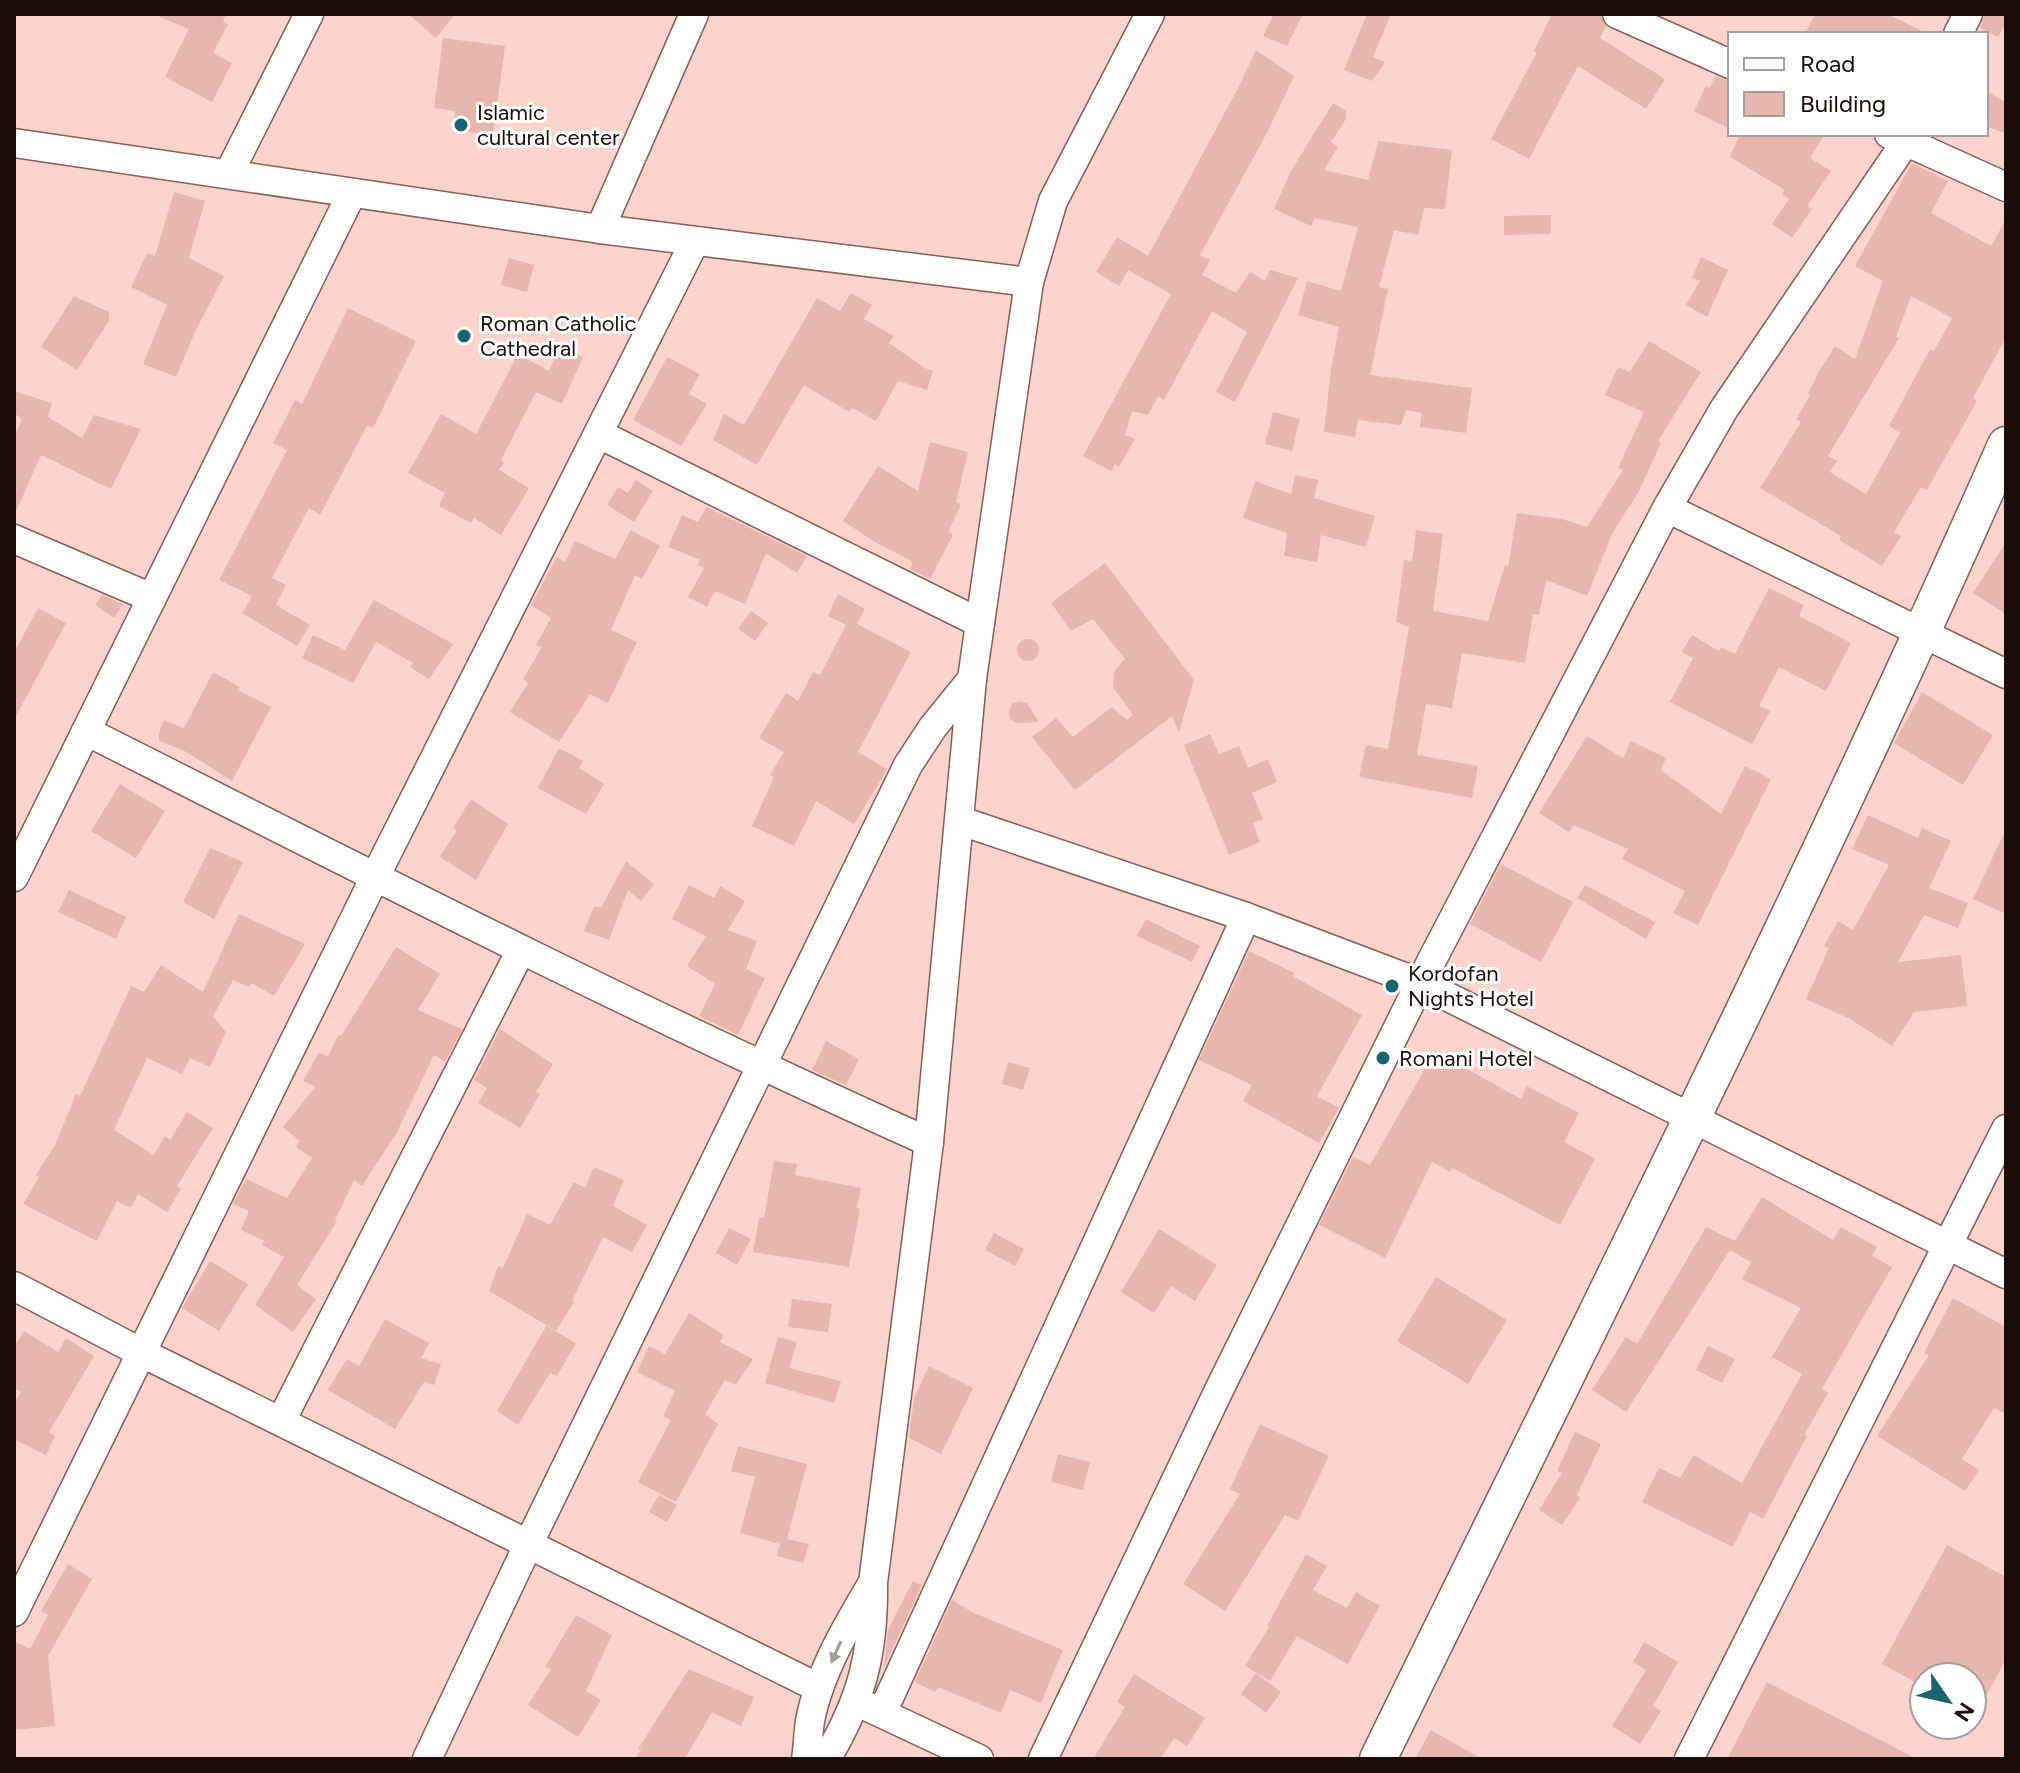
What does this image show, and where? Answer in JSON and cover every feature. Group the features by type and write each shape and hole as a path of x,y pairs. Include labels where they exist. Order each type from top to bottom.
{"main road":[{"path":"1378,1759 1806,884 1923,634 2006,445"}],"street":[{"path":"229,173 309,14"},
{"path":"600,229 694,14"},
{"path":"869,1708 873,1583 929,1142 972,679 1029,282 1053,201 1150,14"},
{"path":"1617,14 1728,63"},
{"path":"1959,32 1968,14"},
{"path":"1043,1759 1226,1376 1420,983 1667,508 1724,409 1902,137 2006,187"},
{"path":"16,148 229,173 600,229 1029,282"},
{"path":"14,877 352,193"},
{"path":"14,1612 375,877 695,241"},
{"path":"599,434 980,623"},
{"path":"1667,508 2006,674"},
{"path":"14,539 152,598"},
{"path":"427,1759 908,765 933,727 972,679"},
{"path":"86,731 521,950 761,1067 929,1142"},
{"path":"961,821 1246,917 1420,983 2006,1274"},
{"path":"826,1759 844,1730 869,1708 1246,917"},
{"path":"281,1421 521,950"},
{"path":"1689,1759 2006,1129"},
{"path":"14,1286 142,1353 819,1688"},
{"path":"806,1759 810,1721 819,1688 849,1623 873,1583"},
{"path":"869,1708 979,1759"}],"building":[{"path":"153,14 226,14 223,22 228,24 213,53 232,63 212,102 165,77 189,29"},
{"path":"408,14 455,14 436,38"},
{"path":"1274,14 1303,14 1287,46 1263,36"},
{"path":"1367,14 1391,14 1373,57 1385,62 1372,81 1344,70"},
{"path":"1552,14 1600,14 1606,26 1600,38 1665,79 1646,109 1578,66 1529,159 1491,139 1537,52 1534,51"},
{"path":"1815,14 1887,14 1924,32 1806,32"},
{"path":"1985,14 2006,14 2006,22 1998,37 1980,28"},
{"path":"443,38 505,46 493,135 453,130 455,111 434,108"},
{"path":"1256,50 1294,76 1268,131 1200,255 1210,260 1202,275 1236,293 1250,272 1265,281 1270,270 1298,278 1235,402 1216,392 1247,332 1212,311 1164,400 1158,396 1148,415 1132,411 1125,435 1135,439 1119,467 1115,464 1111,471 1083,456 1171,294 1128,270 1119,286 1096,272 1117,237 1148,256"},
{"path":"1715,76 1728,80 1728,128 1694,111 1706,86 1710,88"},
{"path":"1988,92 2006,102 2006,134 1988,127"},
{"path":"1333,103 1346,111 1346,119 1331,142 1338,147 1324,170 1368,180 1378,141 1452,150 1445,209 1424,208 1418,235 1394,230 1379,287 1388,289 1370,375 1472,388 1466,433 1420,427 1422,413 1406,410 1401,425 1358,420 1355,437 1324,432 1339,327 1298,315 1307,281 1341,291 1358,227 1315,218 1311,226 1274,209 1291,171"},
{"path":"1739,136 1824,136 1810,158 1831,171 1807,206 1812,209 1792,238 1772,224 1789,199 1782,194 1785,190 1730,157"},
{"path":"1912,163 1948,181 1931,213 1991,246 2006,219 2006,337 1973,398 1977,401 1927,490 1921,487 1894,532 1901,536 1882,566 1839,540 1841,536 1760,488 1801,422 1796,419 1835,346 1855,359 1883,281 1855,266","holes":["1911,296 1952,318 1934,351 1930,349 1889,426 1900,433 1866,494 1830,472 1837,461 1828,456 1899,338 1896,337"]},
{"path":"174,192 205,201 189,258 224,276 176,377 143,364 167,305 131,287 147,253 155,256"},
{"path":"1551,215 1551,234 1504,235 1504,216"},
{"path":"1701,257 1728,270 1707,317 1686,305 1700,281 1692,278"},
{"path":"509,258 534,265 527,292 501,285"},
{"path":"851,293 872,305 864,319 894,336 889,343 933,371 927,390 898,381 876,421 852,408 849,412 804,385 757,465 713,440 724,414 744,425 817,298 840,311"},
{"path":"74,296 109,312 109,321 77,370 41,347"},
{"path":"348,308 416,341 373,428 367,426 320,515 309,508 272,578 286,585 276,605 310,625 297,646 242,613 252,596 219,580 287,450 273,443 295,400 302,404"},
{"path":"1649,341 1701,372 1658,441 1661,443 1638,493 1613,532 1587,596 1546,580 1539,615 1533,614 1525,663 1462,653 1452,708 1426,704 1417,755 1478,766 1472,798 1359,777 1366,745 1388,749 1409,627 1396,622 1404,560 1412,561 1416,530 1443,534 1433,611 1488,621 1505,565 1508,566 1517,513 1562,519 1587,527 1623,470 1618,468 1644,412 1605,395 1618,367 1630,372"},
{"path":"560,346 583,357 562,404 536,392 501,460 504,462 499,470 529,488 501,535 474,518 471,523 439,506 445,493 408,473 441,414 476,434 518,354 549,371"},
{"path":"667,357 700,374 689,394 707,404 681,446 633,420"},
{"path":"14,391 52,403 48,417 82,438 94,415 141,429 111,489 41,455 14,516 14,438 22,419 14,413"},
{"path":"1273,412 1300,419 1292,451 1265,444"},
{"path":"930,442 968,452 956,502 961,505 948,532 953,535 930,579 910,569 913,562 843,521 878,466 918,491"},
{"path":"1295,475 1318,480 1314,498 1375,516 1366,547 1321,535 1317,562 1284,556 1287,533 1243,518 1255,481 1291,494"},
{"path":"636,480 653,491 634,522 607,505 618,487 628,493"},
{"path":"707,507 807,556 797,573 766,553 745,604 715,591 707,607 688,597 704,568 697,565 700,560 668,547 682,515 698,522"},
{"path":"631,530 660,546 642,579 635,575 611,630 637,642 608,703 590,694 559,742 510,712 528,683 523,679 542,647 536,645 551,618 531,605 557,557 565,562 575,541 615,559"},
{"path":"2006,542 2006,614 1973,593"},
{"path":"1105,563 1194,680 1179,732 1172,716 1075,790 1032,737 1056,718 1073,737 1112,707 1127,720 1133,715 1113,687 1115,670 1125,659 1093,619 1071,631 1051,603"},
{"path":"1769,588 1804,605 1799,616 1851,643 1826,691 1779,667 1759,706 1770,711 1752,744 1670,702 1693,658 1682,652 1692,635 1719,651 1721,647 1735,654"},
{"path":"838,594 865,609 857,624 911,652 858,752 887,769 885,773 854,824 816,801 794,846 752,826 774,777 770,775 784,752 759,738 786,693 798,701 813,672 820,675 846,625 828,616"},
{"path":"102,595 123,604 114,618 95,605"},
{"path":"374,600 453,644 429,679 410,667 413,663 376,642 353,683 302,658 313,635 345,650"},
{"path":"38,608 66,623 14,720 14,653"},
{"path":"751,611 768,623 755,641 738,629"},
{"path":"1028,639 1036,642 1039,650 1036,658 1028,661 1020,658 1017,650 1020,642"},
{"path":"213,672 240,687 238,690 271,707 232,781 183,750 159,741 164,720 184,728"},
{"path":"1922,692 1993,735 1963,785 1894,743"},
{"path":"1019,701 1027,703 1039,722 1017,723 1010,719 1012,704"},
{"path":"1210,734 1219,754 1239,746 1248,768 1268,759 1277,782 1252,793 1263,819 1253,823 1260,842 1229,855 1184,745"},
{"path":"1587,736 1623,758 1631,741 1666,758 1661,770 1721,814 1745,766 1771,779 1698,925 1673,913 1685,891 1622,859 1628,849 1574,825 1569,832 1539,813"},
{"path":"559,748 583,761 579,768 604,784 586,814 538,788"},
{"path":"120,784 165,811 136,858 91,831"},
{"path":"471,799 508,824 476,880 440,857"},
{"path":"1868,815 1918,838 1922,828 1951,841 1929,888 1968,903 1958,928 1924,915 1898,962 1961,955 1967,1006 1914,1012 1892,1046 1850,1019 1806,999 1829,948 1824,946 1838,921 1853,930 1889,865 1852,849"},
{"path":"2006,829 2006,914 1973,899"},
{"path":"210,848 243,862 214,919 183,902"},
{"path":"626,861 654,884 641,901 628,890 609,940 584,931 594,906 601,908"},
{"path":"1501,864 1573,902 1541,962 1470,924"},
{"path":"689,885 714,898 720,886 745,901 728,930 757,941 746,969 765,978 738,1035 699,1016 715,984 687,966 706,936 672,919"},
{"path":"1585,885 1655,922 1646,939 1577,898"},
{"path":"69,890 126,917 116,939 58,912"},
{"path":"239,914 305,944 274,996 251,983 249,987 233,980 213,1016 226,1032 210,1067 190,1058 182,1074 147,1058 114,1130 154,1155 165,1136 170,1140 187,1112 213,1128 177,1186 181,1189 167,1212 138,1194 131,1208 117,1201 97,1241 23,1204 55,1145 76,1094 80,1096 131,986 144,992 161,965 203,992"},
{"path":"1146,919 1200,946 1192,962 1137,936"},
{"path":"396,947 440,974 418,1010 462,1029 445,1062 434,1055 396,1134 362,1186 354,1180 337,1221 297,1285 316,1299 293,1332 255,1305 284,1257 262,1245 264,1241 241,1230 249,1211 233,1204 246,1179 287,1198 312,1158 296,1147 300,1141 283,1127 315,1087 303,1081 319,1052 328,1057 338,1035 341,1036"},
{"path":"1249,951 1294,973 1293,976 1362,1015 1317,1096 1339,1108 1319,1143 1243,1101 1252,1085 1199,1060"},
{"path":"500,1029 553,1064 520,1128 478,1103 487,1088 474,1080"},
{"path":"826,1041 859,1059 846,1085 812,1070"},
{"path":"1435,1051 1521,1099 1527,1086 1579,1113 1564,1142 1595,1159 1560,1225 1452,1168 1450,1172 1432,1162 1385,1258 1319,1225 1353,1157 1370,1165"},
{"path":"1008,1062 1030,1068 1023,1090 1002,1084"},
{"path":"774,1161 797,1164 795,1175 861,1188 849,1267 753,1252 759,1217 764,1218"},
{"path":"594,1167 624,1180 613,1206 647,1225 632,1252 603,1237 574,1302 556,1331 489,1291 498,1266 503,1268 527,1214 550,1225 574,1182 585,1188"},
{"path":"1762,1197 1833,1240 1841,1227 1877,1247 1872,1256 1892,1267 1822,1389 1828,1393 1763,1519 1750,1512 1733,1547 1642,1502 1659,1468 1680,1478 1694,1455 1742,1483 1802,1374 1772,1357 1801,1308 1742,1279 1751,1262 1730,1250 1626,1412 1592,1390 1626,1337 1637,1344 1706,1227 1735,1241"},
{"path":"729,1228 751,1239 737,1265 716,1253"},
{"path":"1159,1229 1217,1265 1195,1301 1171,1286 1154,1313 1121,1292"},
{"path":"994,1233 1024,1249 1015,1266 985,1250"},
{"path":"210,1261 248,1284 219,1331 182,1308"},
{"path":"1436,1277 1507,1320 1468,1384 1397,1341"},
{"path":"1953,1298 2006,1327 2006,1414 1994,1408 1962,1459 1979,1470 1965,1491 1877,1436 1929,1355 1924,1353"},
{"path":"792,1299 832,1304 828,1332 788,1327"},
{"path":"689,1313 724,1335 720,1342 753,1359 736,1385 725,1380 705,1414 718,1424 676,1502 638,1482 671,1420 663,1416 675,1391 637,1372 649,1346 665,1354"},
{"path":"385,1319 429,1343 421,1358 441,1364 434,1385 424,1382 395,1429 328,1390 347,1359 359,1366"},
{"path":"546,1326 576,1343 557,1376 550,1373 518,1425 497,1411"},
{"path":"24,1331 58,1352 66,1338 94,1356 49,1432 55,1436 46,1455 14,1439 14,1404 21,1392 14,1388 14,1347"},
{"path":"778,1337 797,1342 789,1368 841,1381 834,1403 765,1383"},
{"path":"1708,1346 1735,1359 1722,1383 1696,1370"},
{"path":"929,1366 973,1388 941,1454 909,1438 914,1398"},
{"path":"1260,1424 1329,1456 1298,1521 1285,1515 1225,1611 1183,1584 1240,1494 1230,1489"},
{"path":"1575,1432 1601,1444 1577,1495 1580,1498 1562,1525 1539,1510 1562,1473 1557,1471"},
{"path":"738,1446 807,1464 787,1539 809,1544 803,1563 777,1556 780,1544 740,1533 755,1477 731,1471"},
{"path":"1058,1454 1090,1462 1083,1490 1051,1482"},
{"path":"659,1495 677,1505 667,1522 649,1512"},
{"path":"1947,1545 2006,1577 2006,1659 1988,1692 1988,1661 1908,1661 1908,1678 1882,1664"},
{"path":"1306,1554 1327,1566 1313,1590 1347,1608 1356,1592 1380,1606 1348,1664 1297,1636 1270,1681 1245,1666 1269,1627"},
{"path":"68,1564 92,1579 48,1656 55,1726 14,1730 14,1641 30,1649 48,1615 41,1611"},
{"path":"913,1581 922,1585 884,1667 888,1630"},
{"path":"952,1600 974,1613 1063,1650 1041,1703 1010,1690 1001,1713 938,1687 935,1692 915,1682"},
{"path":"576,1615 612,1635 586,1691 601,1700 578,1737 528,1705 551,1669 545,1667"},
{"path":"1644,1642 1678,1662 1653,1706 1661,1711 1640,1744 1612,1726 1646,1670 1633,1662"},
{"path":"689,1669 754,1697 741,1726 712,1712 685,1759 635,1759 641,1750 638,1749"},
{"path":"1256,1673 1281,1692 1266,1713 1241,1694"},
{"path":"1134,1674 1205,1718 1187,1746 1174,1738 1160,1759 1093,1759 1125,1707 1117,1702"},
{"path":"1767,1682 1917,1759 1727,1759"},
{"path":"1431,1730 1482,1759 1415,1759"}],"place":[{"name":"Islamic cultural center","path":"461,125"},
{"name":"Roman Catholic Cathedral","path":"464,336"},
{"name":"Kordofan Nights Hotel","path":"1392,986"},
{"name":"Romani Hotel","path":"1383,1058"}]}
